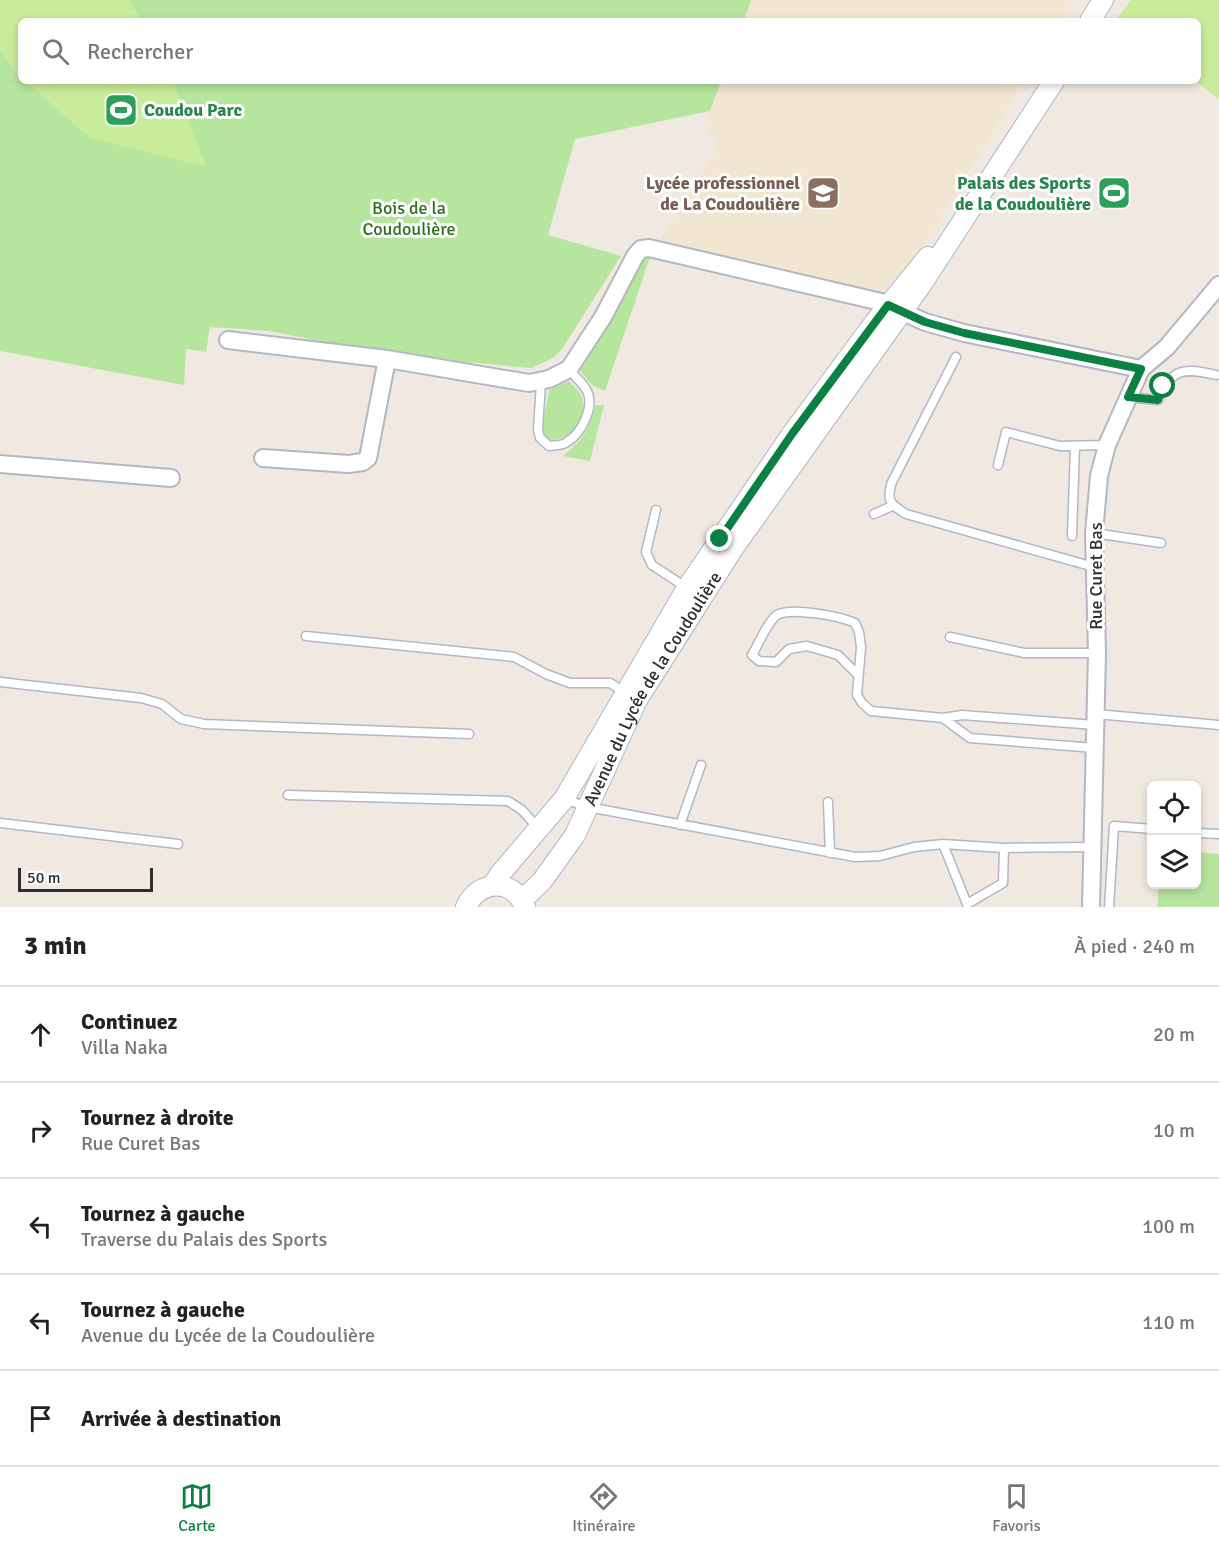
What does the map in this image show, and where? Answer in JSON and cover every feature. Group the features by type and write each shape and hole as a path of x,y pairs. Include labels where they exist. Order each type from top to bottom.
{"street":[{"path":"1092,18 1103,0"},
{"name":"Avenue du Lycée de la Coudoulière","path":"466,907 477,892 493,885 564,799 631,696 792,434 895,308 910,276 970,210 1052,84"},
{"path":"228,340 387,359 529,383 541,382 569,369 603,317 635,256 641,249 649,248 895,308 925,322 964,333 1141,369"},
{"name":"Rue Curet Bas","path":"1091,907 1097,653 1094,532 1100,476 1107,446 1141,369 1167,347 1219,285"},
{"path":"263,458 357,464 368,458 387,359"},
{"path":"0,464 171,478"},
{"name":"Avenue du Lycée de la Coudoulière","path":"523,904 563,854 588,807 631,696"},
{"path":"493,885 510,889 523,904"}],"lane":[{"path":"956,357 892,482 888,494 892,506 906,514 1095,567"},
{"path":"541,382 538,430 540,438 549,446 561,445 576,434 586,418 590,403 587,392 569,369"},
{"path":"1128,397 1158,400 1163,386 1180,373 1191,370 1216,375"},
{"path":"998,465 1006,432 1060,446 1107,446"},
{"path":"1072,536 1075,446"},
{"path":"873,514 892,506"},
{"path":"656,510 646,552 652,565 695,592"},
{"path":"1094,532 1161,543"},
{"path":"858,675 838,655 807,646 789,649 776,662 759,661 753,655 771,622 778,615 794,612 843,617 855,623 859,632 861,647 857,695 871,711 943,718 962,715 1219,725"},
{"path":"306,636 514,657 546,674 570,683 610,683 631,696"},
{"path":"950,637 1024,653 1097,653"},
{"path":"0,682 141,698 162,704 181,719 204,724 469,734"},
{"path":"943,718 970,738 1095,748"},
{"path":"680,825 701,765"},
{"path":"288,795 508,801 522,810 538,829"},
{"path":"564,799 588,807 855,857 880,856 914,847 943,844 1004,848 1092,848"},
{"path":"828,802 830,853"},
{"path":"0,823 178,844"},
{"path":"1108,907 1114,826 1147,829"},
{"path":"1201,832 1219,834"},
{"path":"943,844 967,904 1003,883 1004,848"}],"shaded area":[{"path":"751,0 1073,0 1062,18 745,18"},
{"name":"Lycée professionnel de La Coudoulière","path":"720,84 1022,84 903,280 884,294 660,241 719,145 704,126"}],"green space":[{"name":"Bois de la Coudoulière","path":"0,0 751,0 745,18 18,18 18,84 720,84 710,111 575,139 548,235 621,256 562,349 553,358 531,368 398,356 269,331 210,327 206,352 186,349 184,385 0,351"},
{"path":"0,0 130,0 139,18 18,18 18,74 0,50"},
{"path":"1131,0 1219,0 1219,99 1199,84 1201,84 1201,18 1117,18"},
{"name":"Coudou Parc","path":"28,84 174,84 206,167 90,138"},
{"path":"650,257 605,391 592,385 580,371 608,326 643,258"},
{"path":"569,381 581,395 583,411 581,419 571,433 555,439 547,439 542,430 549,390"},
{"path":"596,405 604,405 590,461 563,456 585,434"},
{"path":"1201,852 1219,854 1219,907 1157,907 1159,889 1201,889"}],"place":[{"name":"Coudou Parc","path":"121,110"},
{"name":"Lycée professionnel de La Coudoulière","path":"823,193"},
{"name":"Palais des Sports de la Coudoulière","path":"1114,193"}],"route":[{"path":"720,539 792,434 888,305 925,322 964,333 1141,369 1128,397 1158,400 1163,386"}]}
